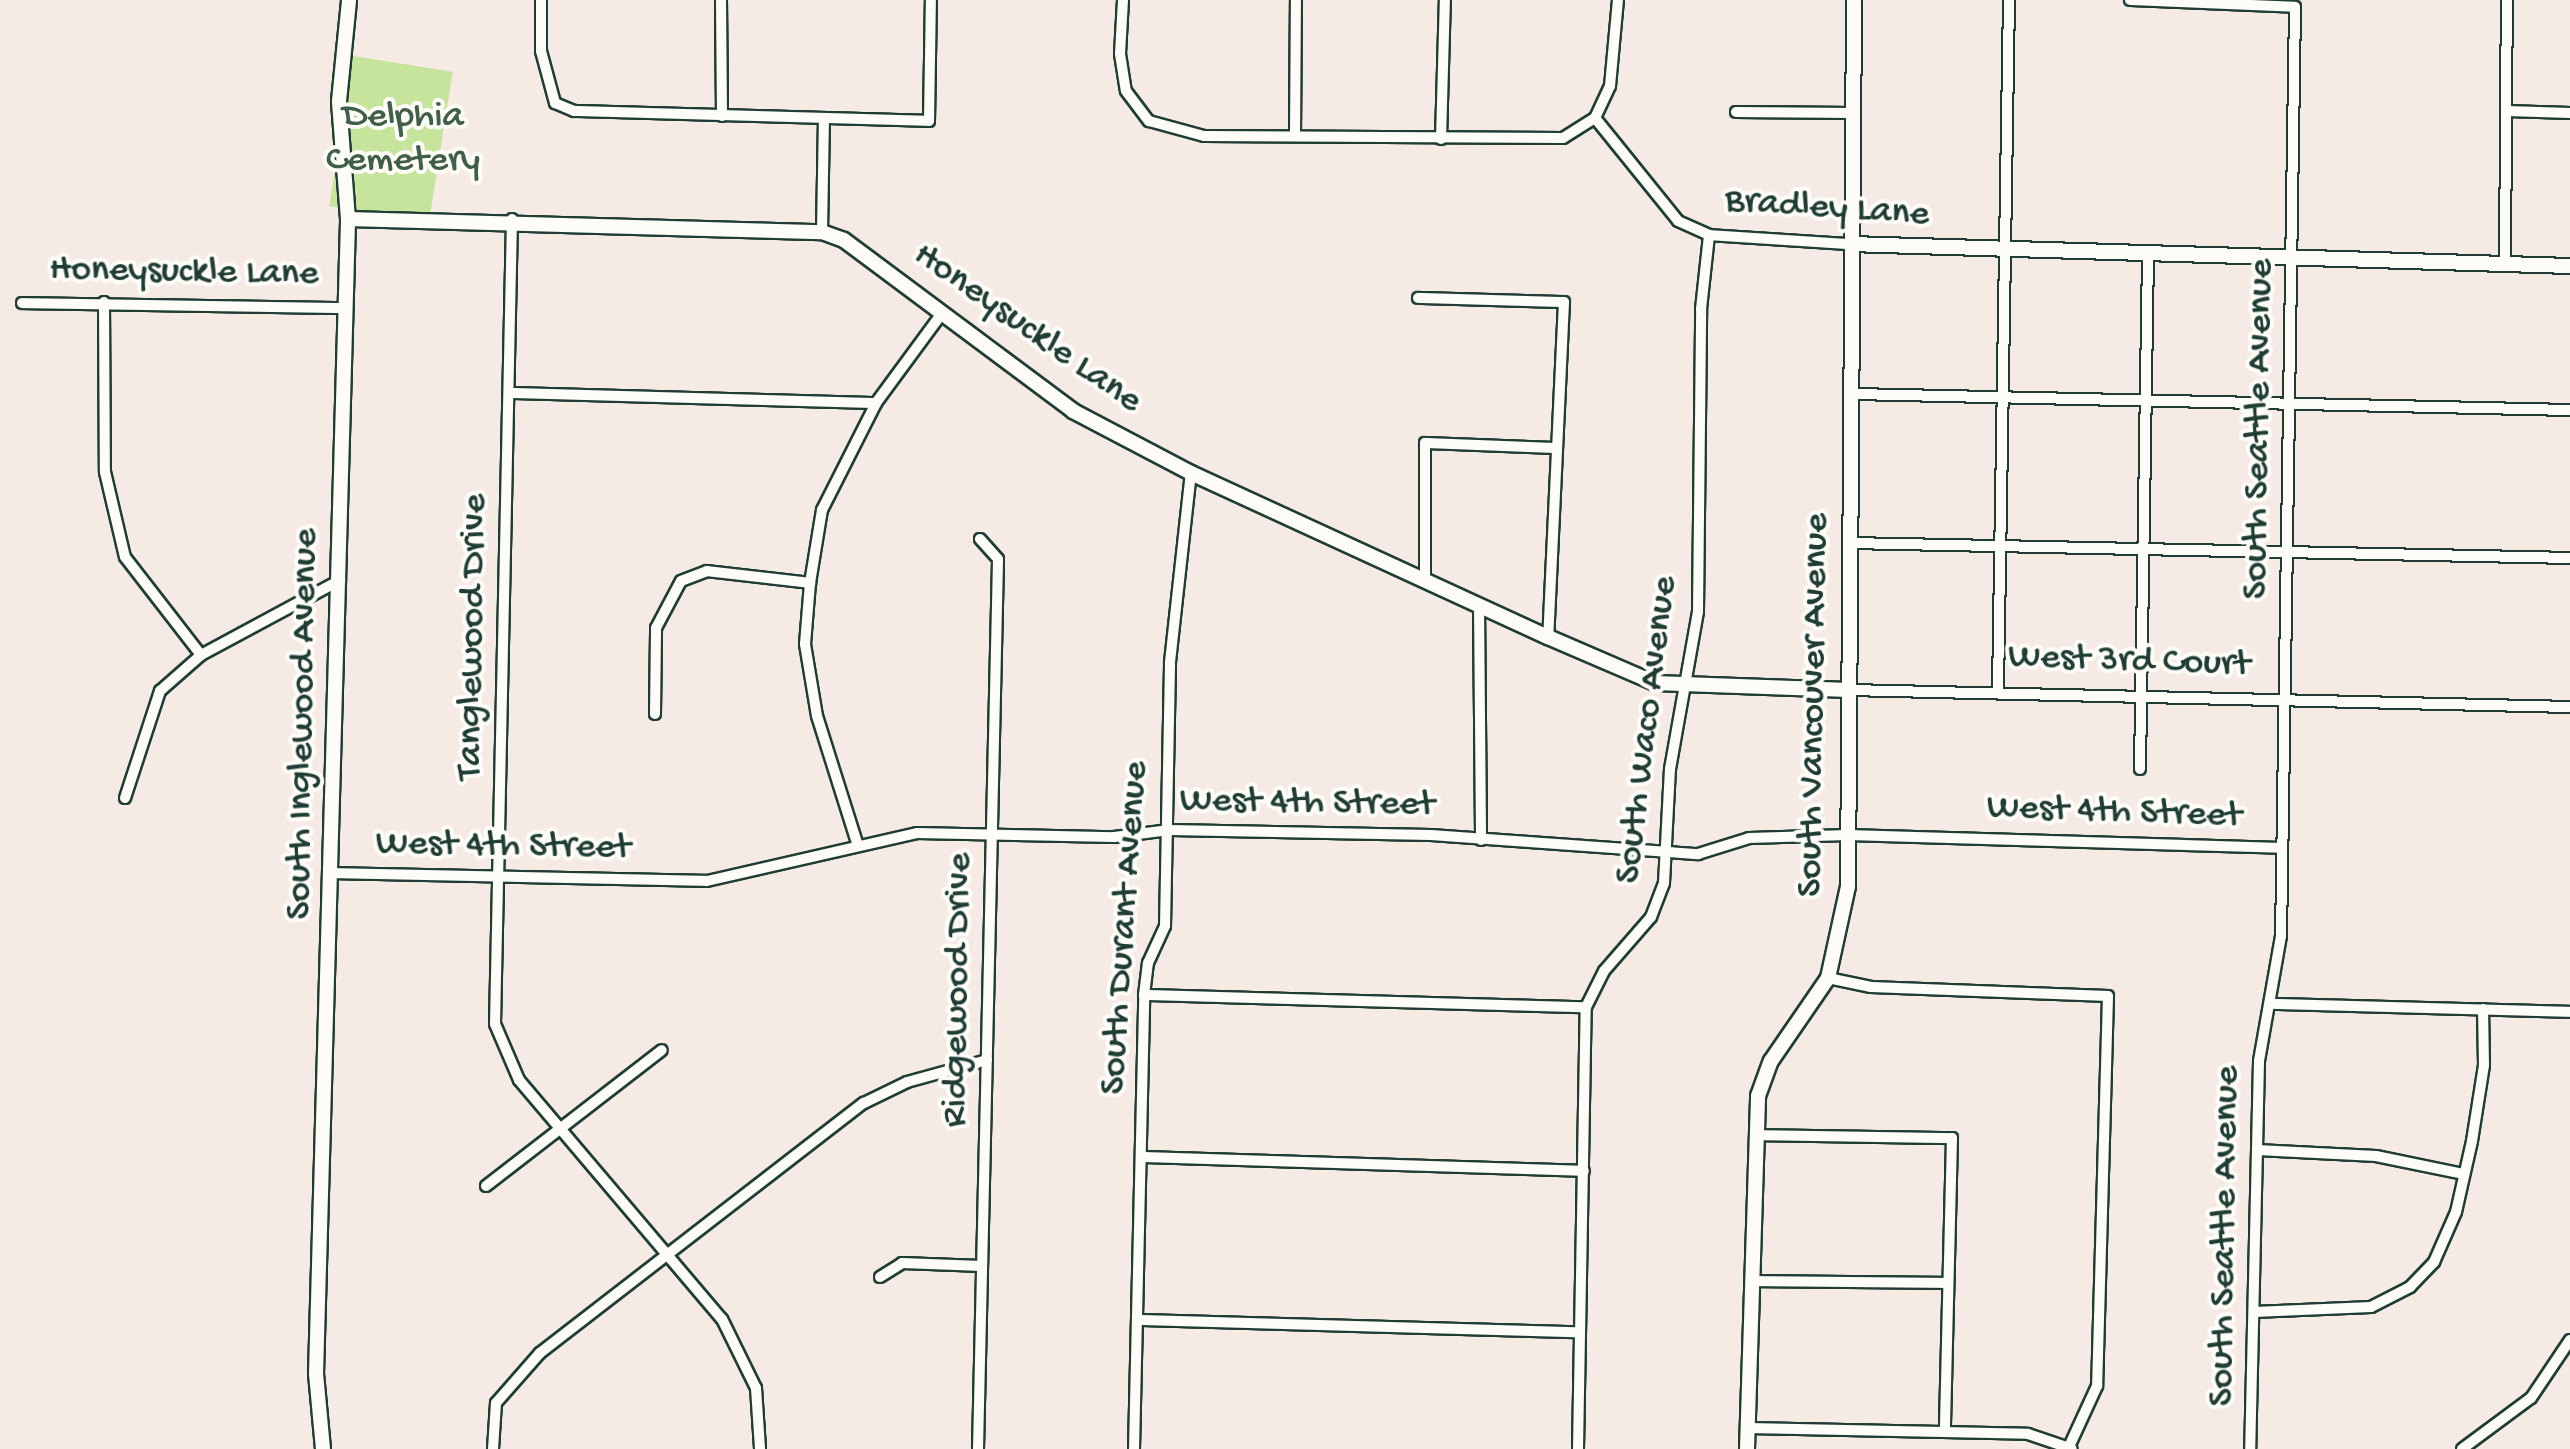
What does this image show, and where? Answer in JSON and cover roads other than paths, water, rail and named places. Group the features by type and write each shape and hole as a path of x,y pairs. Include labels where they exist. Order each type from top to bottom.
{"street":[{"name":"South Inglewood Avenue","path":"323,1449 316,1374 334,873 348,219 339,100 350,0"},
{"path":"541,0 541,51 555,103 574,112 929,121 932,0"},
{"path":"721,0 722,116"},
{"path":"1123,0 1120,54 1126,91 1148,121 1204,136 1295,134 1441,139 1563,138 1595,118 1610,86 1618,0"},
{"path":"1295,134 1296,0"},
{"path":"1441,139 1445,0"},
{"name":"South Vancouver Avenue","path":"1747,1449 1758,1096 1770,1062 1828,978 1848,886 1854,0"},
{"path":"1998,690 2009,0"},
{"name":"South Seattle Avenue","path":"2130,0 2295,8 2282,848 2274,1004 2259,1060 2250,1449"},
{"path":"2504,264 2507,0"},
{"path":"2507,111 2570,112"},
{"path":"1736,112 1852,113"},
{"name":"Bradley Lane","path":"1595,118 1678,220 1709,235 2002,252 2570,266"},
{"path":"822,232 824,120"},
{"name":"Honeysuckle Lane","path":"348,219 512,219 822,232 844,240 1073,410 1191,473 1548,637 1656,683 1686,685"},
{"name":"Tanglewood Drive","path":"512,219 494,1024 519,1080 560,1133 722,1319 756,1388 760,1449"},
{"name":"South Waco Avenue","path":"1578,1449 1586,1007 1604,971 1651,917 1664,883 1670,769 1698,612 1701,309 1709,235"},
{"path":"2140,769 2148,255"},
{"path":"1418,298 1564,302 1548,637"},
{"path":"104,302 105,472 125,557 200,654"},
{"name":"Honeysuckle Lane","path":"22,303 346,308"},
{"path":"858,846 817,716 805,644 810,583 822,510 876,403 942,313"},
{"path":"510,393 876,403"},
{"path":"1854,394 2570,410"},
{"path":"1425,579 1425,443 1556,448"},
{"name":"South Durant Avenue","path":"1134,1449 1144,996 1148,963 1165,926 1170,830 1170,662 1191,473"},
{"name":"Ridgewood Drive","path":"978,1449 998,559 980,539"},
{"path":"1850,543 2570,558"},
{"path":"655,714 656,628 682,581 707,571 810,583"},
{"path":"125,798 160,691 200,654 341,580"},
{"path":"1479,604 1481,840"},
{"name":"West 3rd Court","path":"1686,685 2570,707"},
{"name":"West 4th Street","path":"334,873 707,880 917,833 992,838 1114,838 1170,830 1481,840 1698,854 1749,838 1848,835 2282,848"},
{"path":"1748,1428 2028,1434 2071,1448 2097,1386 2109,1002 2104,993 1870,986 1828,978"},
{"path":"1144,996 1586,1007"},
{"path":"2274,1004 2570,1012"},
{"path":"2254,1312 2354,1312 2400,1293 2424,1274 2447,1240 2464,1174 2484,1065 2483,1009"},
{"path":"486,1186 560,1133 662,1050"},
{"path":"493,1449 496,1402 540,1354 864,1103 907,1082 987,1060"},
{"path":"1755,1135 1952,1138 1946,1431"},
{"path":"2257,1150 2376,1156 2464,1174"},
{"path":"1141,1157 1584,1171"},
{"path":"880,1277 902,1263 982,1266"},
{"path":"1751,1280 1948,1283"},
{"path":"1138,1320 1580,1332"},
{"path":"2462,1449 2480,1440 2531,1398 2570,1340"},
{"path":"2480,1440 2489,1449"}],"park label":[{"name":"Delphia Cemetery","path":"403,140"}]}
